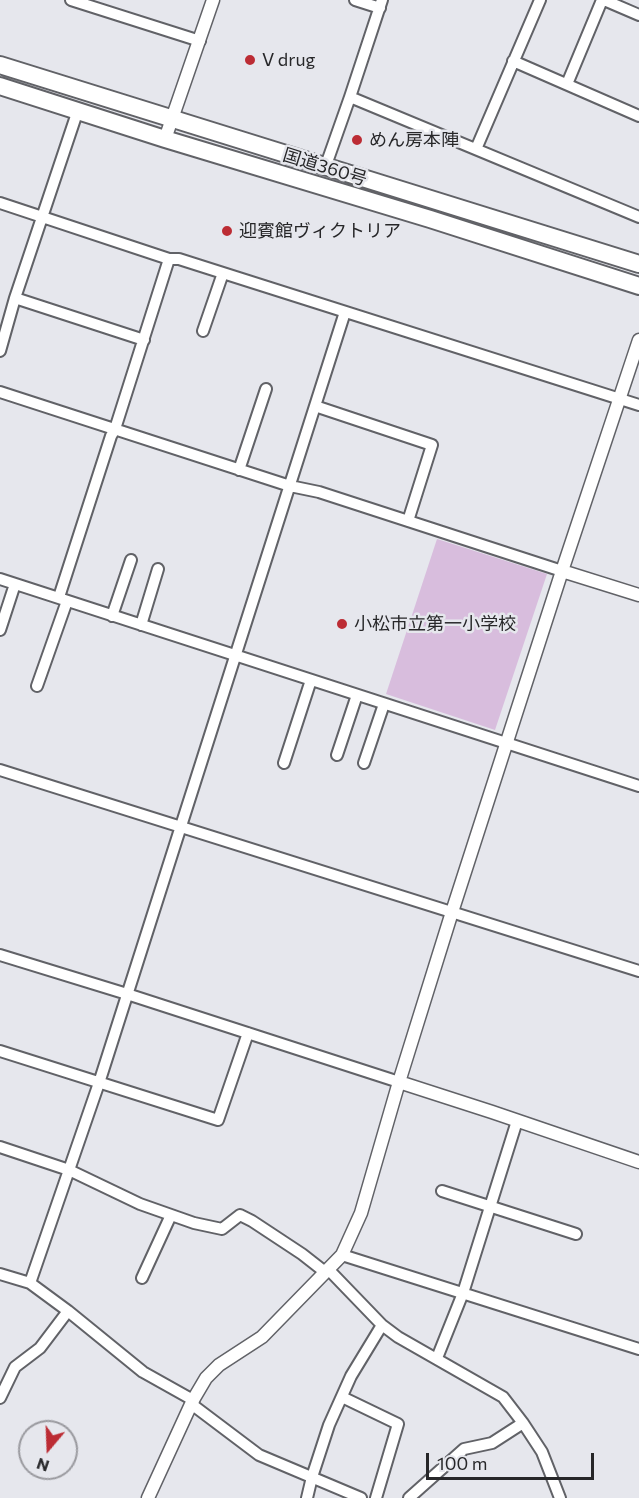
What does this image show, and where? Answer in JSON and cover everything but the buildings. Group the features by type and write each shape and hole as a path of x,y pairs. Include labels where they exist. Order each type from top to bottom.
{"highway":[{"name":"国道360号","path":"0,65 639,264"},
{"name":"国道360号","path":"0,86 639,286"}],"street":[{"path":"71,0 200,41"},
{"path":"165,139 213,0"},
{"path":"326,165 381,4 355,0"},
{"path":"476,149 540,0"},
{"path":"567,84 603,0 639,15"},
{"path":"513,61 639,116"},
{"path":"351,97 639,217"},
{"path":"0,351 15,298 78,110"},
{"path":"0,203 170,259 179,259 639,405"},
{"path":"37,686 111,436 170,259"},
{"path":"203,331 223,273"},
{"path":"15,298 144,340"},
{"path":"30,1283 99,1083 345,312"},
{"path":"148,1498 193,1400 206,1378 219,1365 262,1337 342,1255 361,1214 452,912 639,340"},
{"path":"239,470 266,389"},
{"path":"0,392 639,596"},
{"path":"315,406 432,445 408,521"},
{"path":"112,616 131,560"},
{"path":"141,625 158,569"},
{"path":"0,579 639,786"},
{"path":"0,630 15,584"},
{"path":"284,763 311,680"},
{"path":"338,755 357,695"},
{"path":"364,763 384,704"},
{"path":"0,770 639,971"},
{"path":"0,956 248,1033 639,1162"},
{"path":"0,1051 218,1120 248,1033"},
{"path":"437,1358 463,1293 517,1121"},
{"path":"0,1147 69,1170 140,1204 194,1223 222,1229 240,1215 252,1221 327,1270 382,1325 398,1337 503,1397 542,1452 561,1498"},
{"path":"442,1191 576,1234"},
{"path":"142,1278 171,1215"},
{"path":"342,1255 639,1349"},
{"path":"0,1274 30,1283 143,1372 193,1400"},
{"path":"0,1398 15,1367 40,1348 68,1311"},
{"path":"308,1498 312,1477 329,1425 351,1376 382,1325"},
{"path":"342,1397 398,1424 376,1498"},
{"path":"193,1400 194,1406 259,1455 360,1498"},
{"path":"409,1498 464,1449 492,1443 523,1423"}],"shaded area":[{"path":"437,539 547,574 495,730 386,694"}],"place":[{"name":"V drug","path":"250,60"},
{"name":"めん房本陣","path":"357,140"},
{"name":"迎賓館ヴィクトリア","path":"227,231"},
{"name":"小松市立第一小学校","path":"342,624"}]}
